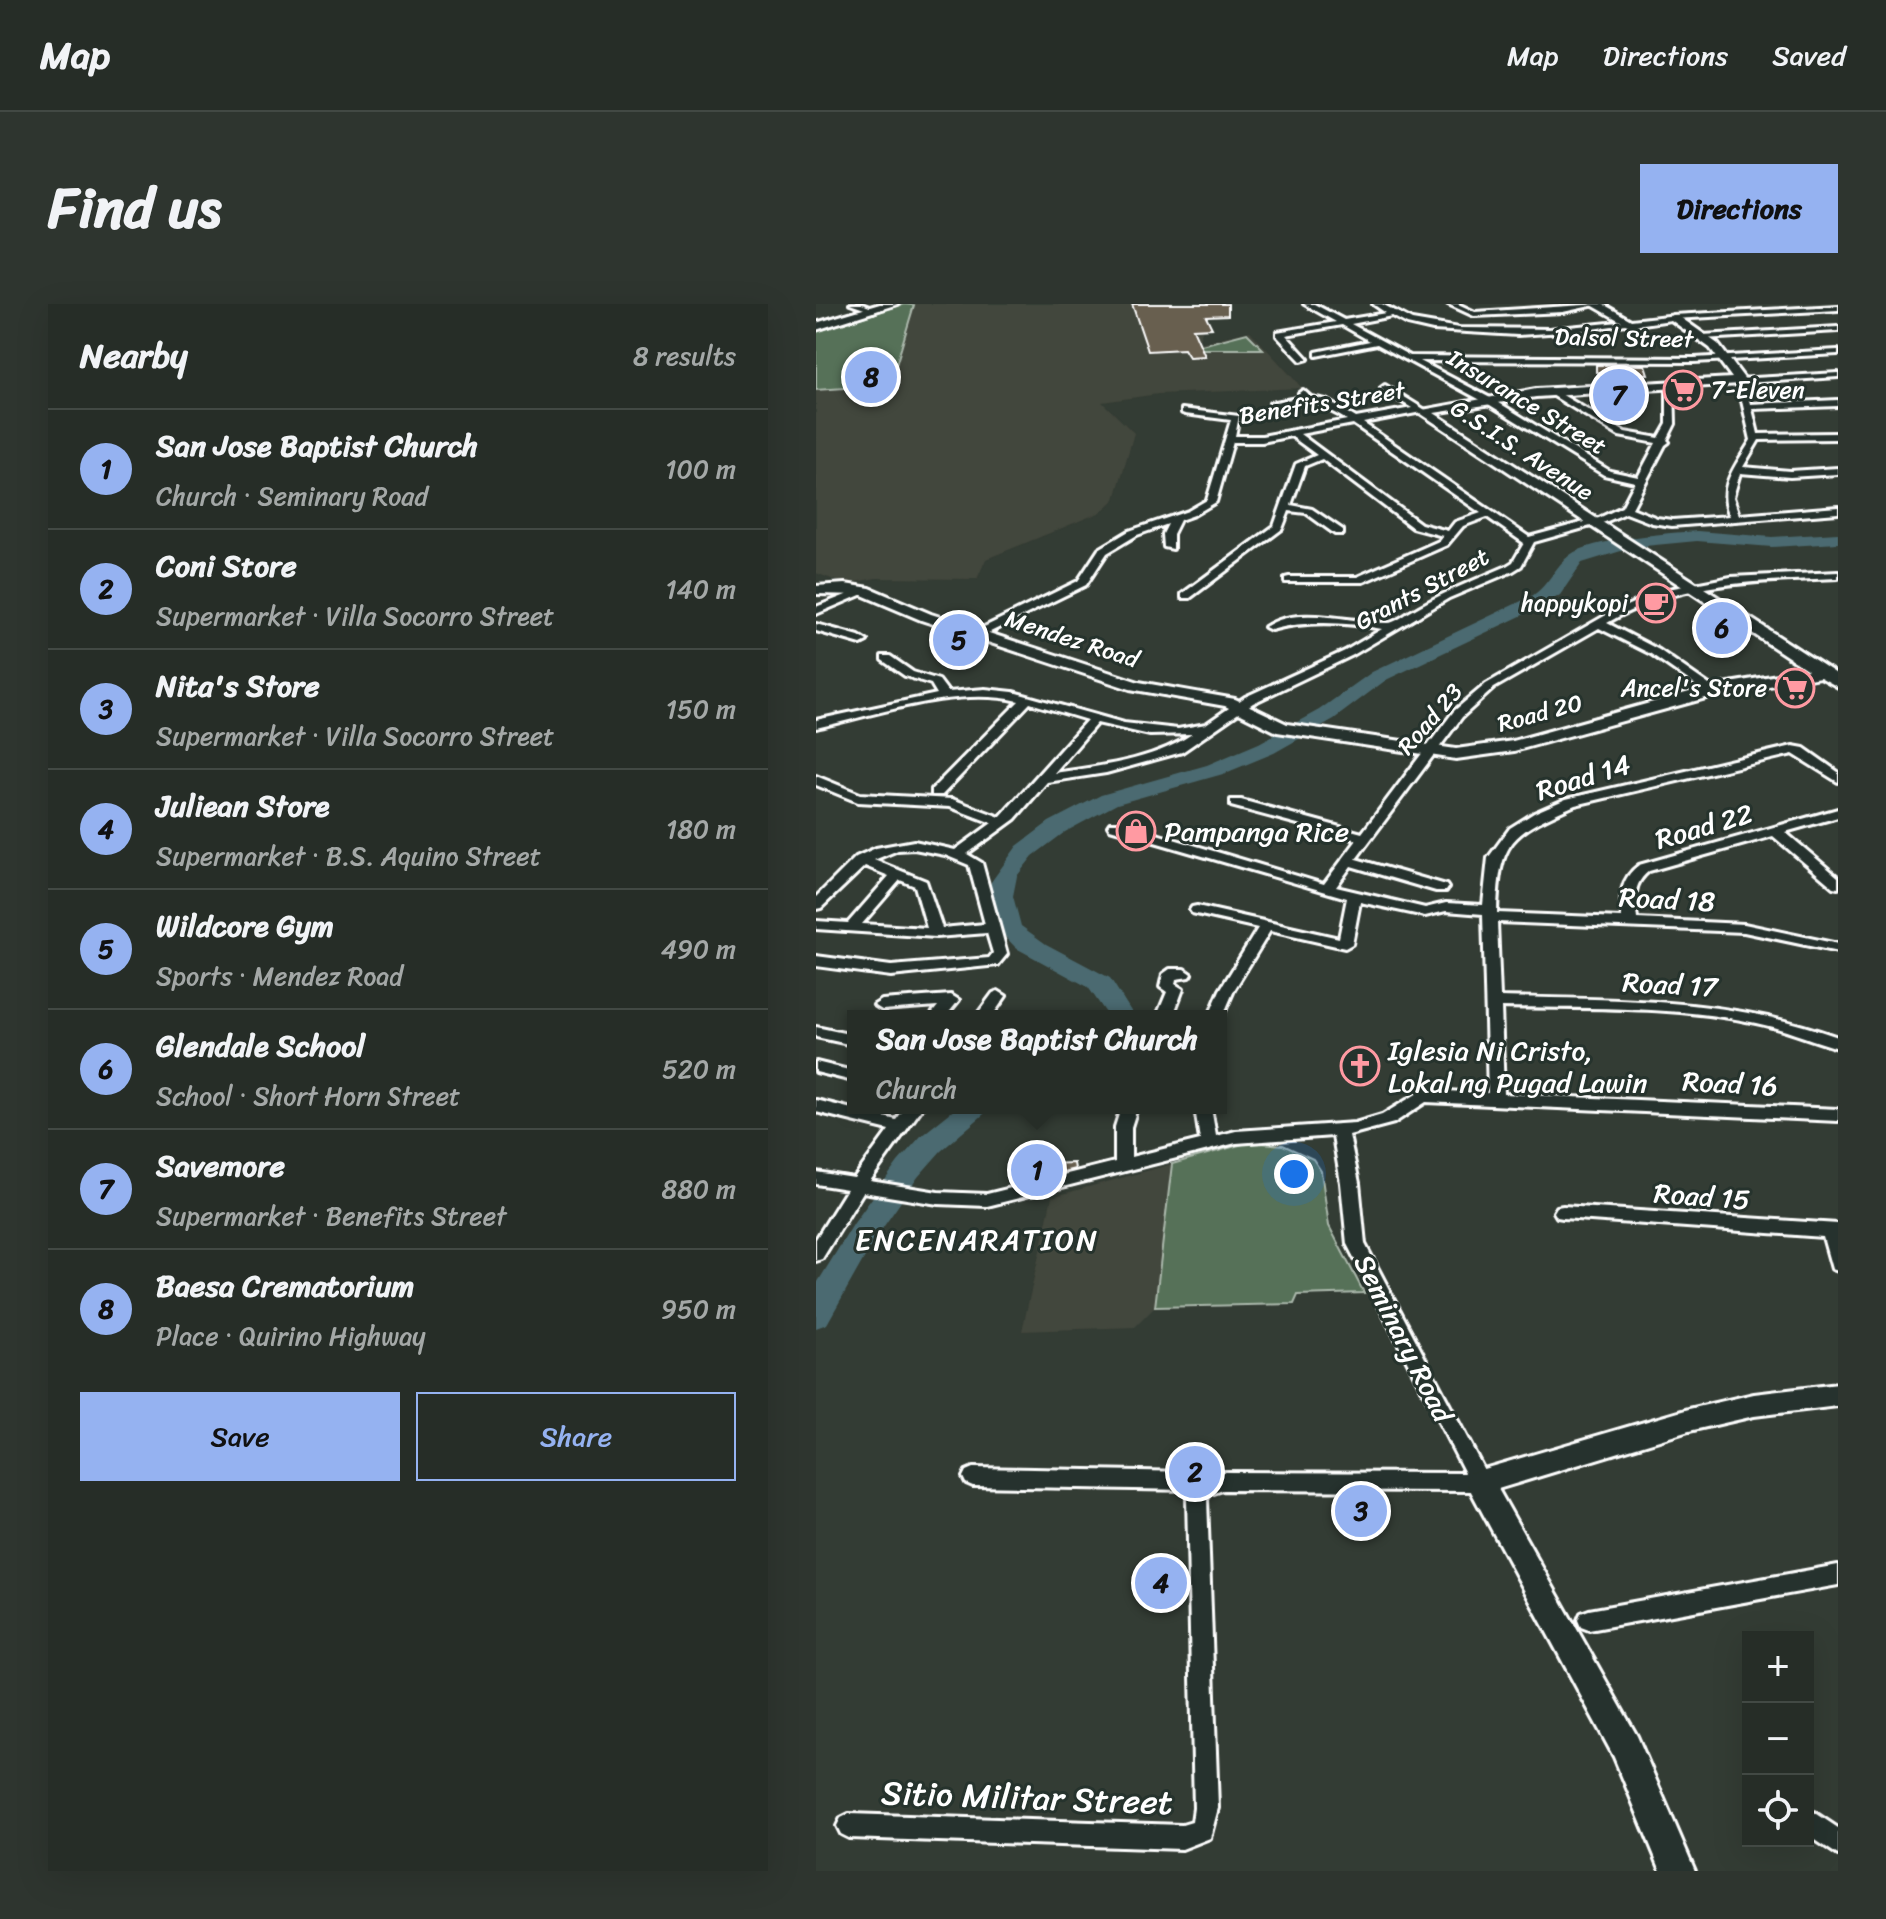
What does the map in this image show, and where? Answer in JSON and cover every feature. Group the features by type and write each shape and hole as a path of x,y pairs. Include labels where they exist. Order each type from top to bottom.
{"main road":[{"path":"816,327 892,304"}],"street":[{"path":"854,304 873,310"},
{"name":"Insurance Street","path":"1308,304 1487,399 1607,473 1643,481"},
{"path":"1377,304 1409,321 1458,329 1582,330 1673,317 1838,308"},
{"path":"1452,304 1474,314 1595,304 1629,323"},
{"path":"1528,304 1539,310"},
{"path":"1690,304 1704,316"},
{"path":"1304,359 1280,334 1393,314"},
{"path":"1673,317 1726,359 1740,381 1755,437 1726,492 1727,504 1736,518"},
{"path":"1702,337 1838,329"},
{"path":"1319,354 1375,342"},
{"name":"Dalsol Street","path":"1410,358 1726,359 1838,352"},
{"name":"Benefits Street","path":"1232,439 1258,440 1487,399 1551,392 1838,375"},
{"path":"1275,410 1273,405 1305,396 1323,402 1528,541 1593,523 1626,509 1664,442 1672,419 1671,385"},
{"name":"G.S.I.S. Avenue","path":"1385,388 1833,678"},
{"path":"1551,392 1622,434 1664,442"},
{"path":"1747,407 1838,403"},
{"path":"978,634 1082,583 1100,554 1116,543 1149,526 1203,507 1216,496 1235,416 1185,411"},
{"path":"1294,434 1417,526 1450,535"},
{"path":"1755,437 1838,436"},
{"path":"1186,596 1278,527 1301,464 1323,456"},
{"path":"1740,470 1790,474 1838,471"},
{"path":"1285,507 1309,511 1339,532"},
{"path":"1626,509 1668,523 1838,510"},
{"path":"1289,580 1359,580 1443,543 1467,520 1488,514"},
{"path":"1169,547 1168,534 1176,518"},
{"name":"Grants Street","path":"1046,778 1106,769 1181,747 1238,706 1349,653 1391,627 1517,564 1528,541"},
{"name":"Road 23","path":"1327,889 1429,751 1476,696 1600,624 1650,599 1689,585 1838,575"},
{"name":"Mendez Road","path":"816,590 845,588 865,591 916,614 1147,689 1216,698 1283,728 1314,733"},
{"path":"816,611 865,591"},
{"path":"1275,623 1351,622 1391,627"},
{"path":"1600,624 1655,652 1711,691"},
{"path":"816,627 827,634 845,634 861,641"},
{"path":"886,658 909,674 935,682 946,698"},
{"name":"Road 20","path":"1314,733 1456,754 1501,749 1711,691 1833,678"},
{"path":"816,724 987,693 1027,699 1093,721 1173,731 1209,728"},
{"path":"937,792 1027,699"},
{"path":"958,854 1002,822 1046,778 1093,721"},
{"path":"1173,731 1179,735 1181,747"},
{"name":"Road 14","path":"1496,1099 1491,914 1495,858 1515,831 1571,802 1797,750 1838,778"},
{"path":"816,780 858,798 952,803 1002,822"},
{"path":"1236,803 1364,838"},
{"name":"Road 22","path":"1630,923 1627,886 1636,873 1656,864 1838,813"},
{"name":"Road 18","path":"1115,826 1327,889 1418,911 1446,907 1491,914 1744,928 1838,948"},
{"path":"1775,831 1838,884"},
{"path":"816,905 861,860 886,848 909,844 958,854 975,863 1000,954 993,962 891,971 816,961"},
{"path":"861,860 921,884 936,933"},
{"path":"1348,861 1441,888"},
{"path":"852,927 898,874"},
{"path":"1197,910 1345,944 1354,896"},
{"path":"816,925 936,933 993,928"},
{"path":"1219,1010 1227,990 1266,926"},
{"path":"1167,1010 1176,989 1167,987 1170,974 1184,974"},
{"path":"988,1010 998,996"},
{"path":"882,1005 951,1000 943,1010"},
{"name":"Road 17","path":"1494,1002 1734,1013 1781,1021 1838,1043"},
{"path":"816,1032 847,1039"},
{"path":"816,1067 847,1075"},
{"name":"Road 16","path":"1340,1131 1388,1119 1418,1097 1838,1115"},
{"path":"816,1106 847,1114"},
{"path":"848,1114 900,1127"},
{"path":"816,1254 866,1186 910,1114"},
{"path":"1123,1166 1123,1127 1127,1114"},
{"path":"1204,1114 1209,1143"},
{"path":"816,1178 906,1193 987,1200 1209,1143 1266,1134 1340,1131"},
{"name":"Seminary Road","path":"1340,1131 1350,1183 1356,1244 1386,1295 1480,1482 1626,1747 1678,1871"},
{"name":"Road 15","path":"1563,1212 1834,1231"},
{"path":"1834,1231 1838,1264"},
{"path":"973,1477 1192,1481 1204,1488 1222,1481 1480,1482 1700,1417 1754,1405 1838,1395"},
{"name":"Sitio Militar Street","path":"849,1826 1182,1837 1202,1830 1206,1808 1196,1512 1197,1497 1204,1488"},
{"path":"1589,1620 1838,1575"},
{"path":"1814,1825 1838,1843"}],"shaded area":[{"path":"913,304 1211,304 1198,343 1250,331 1302,388 1158,394 1102,402 1134,433 1115,499 1101,512 986,559 977,579 876,578 845,584 816,573 816,390 890,385"},
{"path":"1172,1164 1155,1307 1135,1327 1022,1331 1052,1197"}],"green space":[{"path":"904,304 914,305 890,385 816,390 816,332"},
{"path":"1247,333 1263,349 1186,349"},
{"path":"1250,1142 1283,1145 1313,1159 1321,1171 1329,1226 1364,1293 1298,1295 1294,1304 1155,1307 1172,1164"}],"building":[{"path":"1132,304 1228,304 1228,315 1206,316 1212,328 1193,329 1205,356 1189,357 1184,349 1148,351"},
{"path":"1596,365 1645,365 1648,374 1596,372"},
{"path":"1074,1163 1075,1169 1021,1182 1023,1165"}],"waterway":[{"path":"1118,1010 1101,984 1025,943 1010,929 1005,917 1001,896 1005,876 1025,851 1057,827 1109,799 1215,770 1287,738 1327,715 1379,676 1539,600 1553,591 1576,559 1632,542 1697,536 1772,542 1838,538"},
{"path":"816,1315 865,1231 908,1170 931,1143 967,1114"}],"place":[{"name":"Baesa Crematorium","path":"871,377"},
{"name":"7-Eleven","path":"1683,390"},
{"name":"Savemore","path":"1619,395"},
{"name":"happykopi","path":"1656,603"},
{"name":"Glendale School","path":"1722,628"},
{"name":"Wildcore Gym","path":"959,640"},
{"name":"Ancel's Store","path":"1795,688"},
{"name":"Pampanga Rice","path":"1136,831"},
{"name":"Iglesia Ni Cristo, Lokal ng Pugad Lawin","path":"1360,1066"},
{"name":"San Jose Baptist Church","path":"1037,1170"},
{"name":"Coni Store","path":"1195,1472"},
{"name":"Nita's Store","path":"1361,1511"},
{"name":"Juliean Store","path":"1161,1583"}],"district":[{"name":"ENCENARATION","path":"977,1240"}]}
